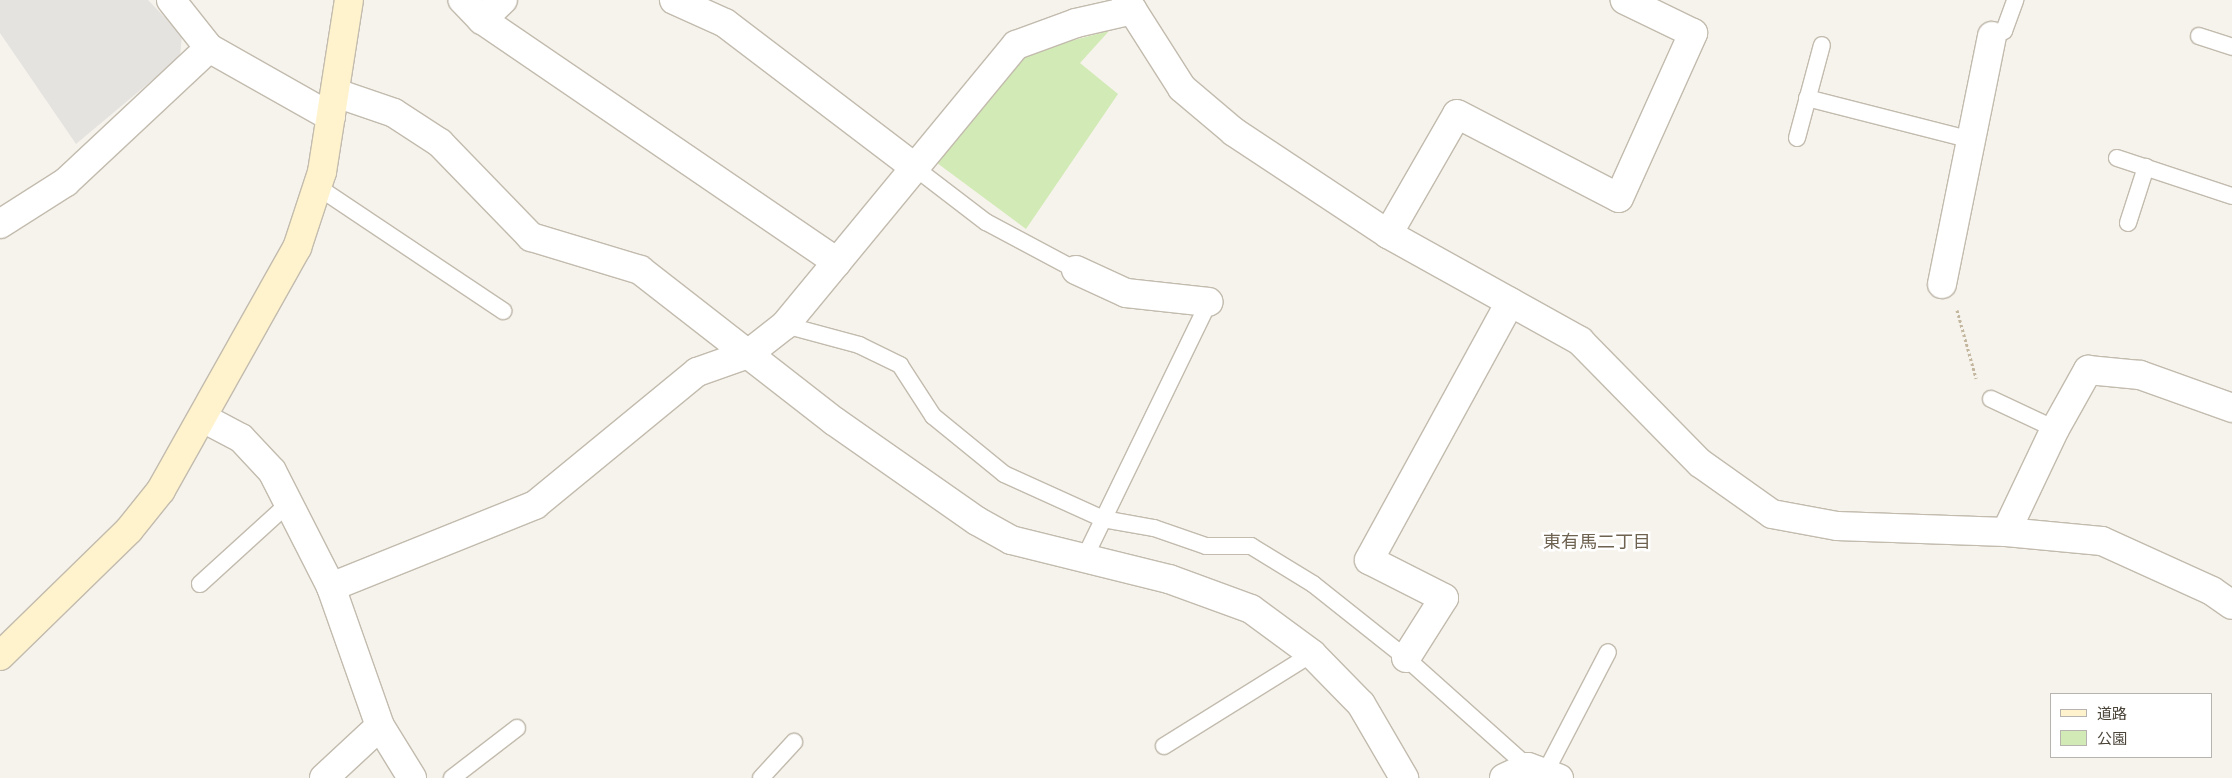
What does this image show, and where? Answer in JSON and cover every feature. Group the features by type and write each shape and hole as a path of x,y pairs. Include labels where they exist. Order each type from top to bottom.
{"street":[{"path":"171,0 209,48 334,105 394,113 440,143 531,237 640,270 834,421 977,521 1010,540 1169,579 1251,609 1312,654 1361,704 1404,778"},
{"path":"0,656 129,530 161,490 297,248 318,186 334,105 349,0"},
{"path":"463,0 482,20 837,262"},
{"path":"482,20 503,0"},
{"path":"674,0 725,23 914,167"},
{"path":"1388,234 1457,114 1619,198 1693,33 1624,0"},
{"path":"331,587 535,506 697,372 748,354 785,325 1016,45 1130,5 1182,88 1234,132 1388,234 1580,342 1700,463 1772,514 1837,526 2006,532 2102,541 2212,591 2232,605"},
{"path":"1942,284 1992,36"},
{"path":"0,224 66,182 209,48"},
{"path":"1076,270 1126,293 1209,302"},
{"path":"1406,658 1444,598 1369,560 1510,302"},
{"path":"2006,532 2055,429 2088,370 2140,375 2232,408"},
{"path":"203,418 241,438 272,471 290,502 331,587 380,726 412,778"},
{"path":"324,778 380,726"}],"lane":[{"path":"1992,36 2004,31 2015,0"},
{"path":"2199,36 2232,47"},
{"path":"1797,138 1822,45"},
{"path":"1807,98 1972,140"},
{"path":"2118,158 2232,196"},
{"path":"914,167 986,222 1076,270"},
{"path":"2128,223 2146,167"},
{"path":"318,186 503,312"},
{"path":"1084,559 1209,302"},
{"path":"785,325 859,345 900,365 933,416 1004,474 1103,519 1154,528 1206,546 1251,546 1313,584 1406,658 1534,774 1608,652"},
{"path":"1991,399 2055,429"},
{"path":"200,584 290,502"},
{"path":"1164,746 1312,654"},
{"path":"452,778 517,728"},
{"path":"761,778 794,742"}],"path":[{"path":"1942,284 1958,313 1975,377 1991,399"}],"green space":[{"path":"1109,31 1080,63 1118,94 1026,229 933,160 1024,53"}],"shaded area":[{"path":"0,0 148,0 182,35 180,57 76,144 0,33"}],"district":[{"name":"東有馬二丁目","path":"1597,542"}]}
